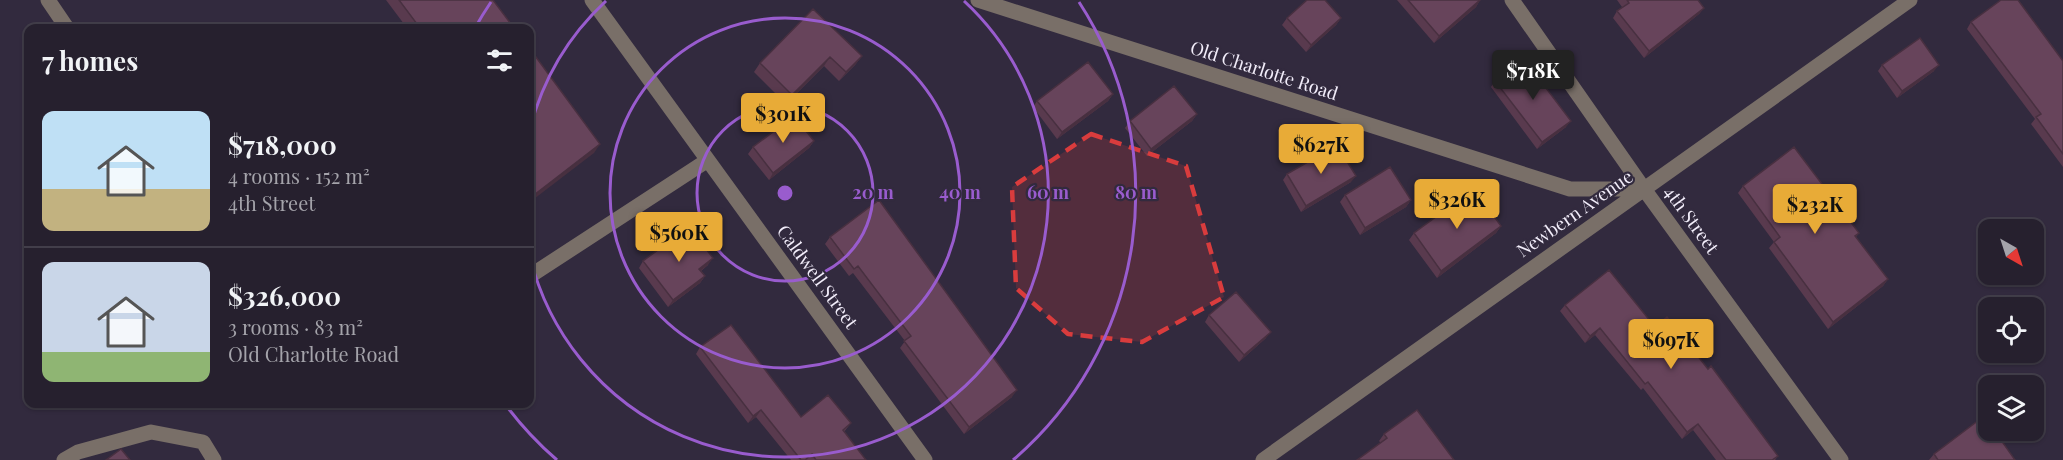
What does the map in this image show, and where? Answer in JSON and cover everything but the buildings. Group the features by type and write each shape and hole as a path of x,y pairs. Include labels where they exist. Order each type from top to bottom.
{"street":[{"path":"48,0 64,24"},
{"name":"Caldwell Street","path":"592,0 925,460"},
{"name":"Old Charlotte Road","path":"978,0 1570,189 1644,189"},
{"name":"4th Street","path":"1512,0 1644,189 1841,460"},
{"name":"Newbern Avenue","path":"1263,460 1910,0"},
{"path":"534,273 708,160"},
{"path":"64,460 78,452 151,432 202,442 214,460"}],"highlighted area":[{"path":"1091,134 1186,166 1224,297 1142,342 1068,334 1016,288 1012,187"}]}
